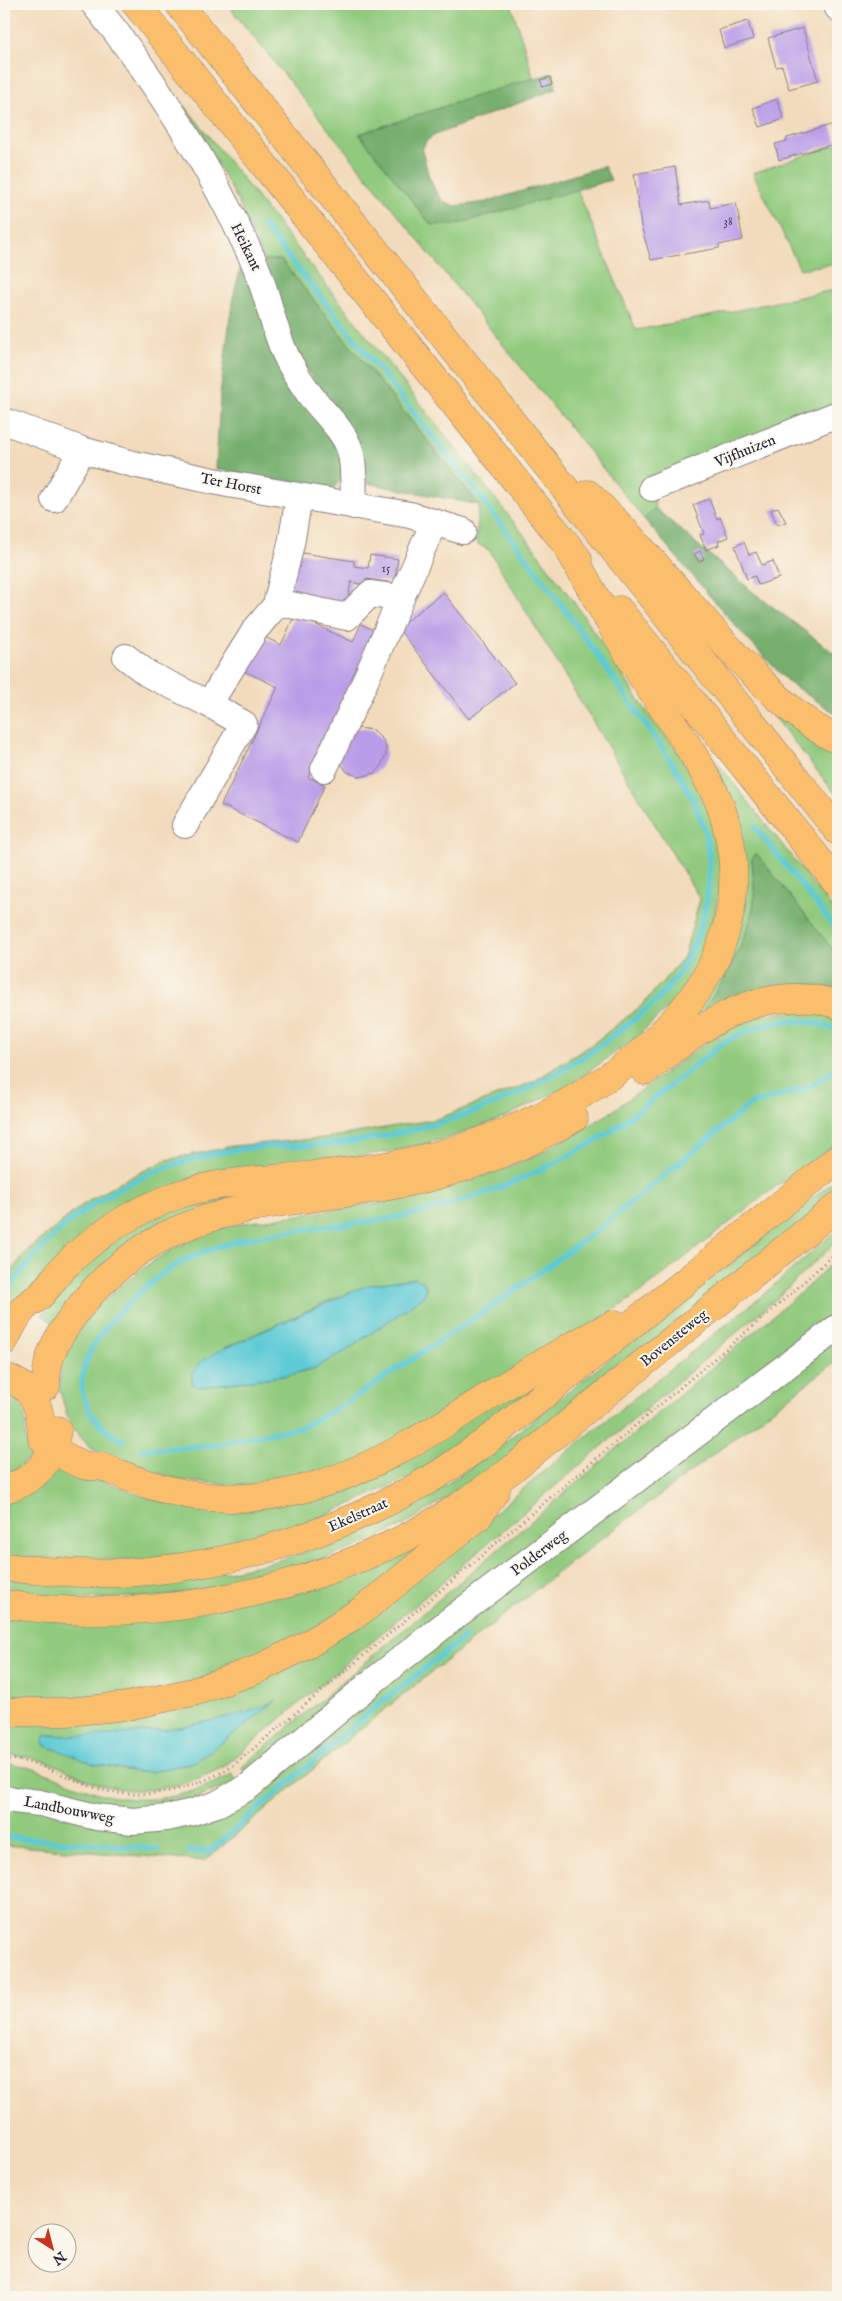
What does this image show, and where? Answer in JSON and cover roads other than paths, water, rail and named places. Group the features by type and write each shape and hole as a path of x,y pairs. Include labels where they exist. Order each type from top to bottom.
{"main road":[{"path":"136,4 838,884"},
{"path":"179,4 838,831"},
{"path":"514,424 623,528 757,677 806,721 838,740"},
{"path":"4,1362 34,1312 37,1298 66,1265 85,1248 119,1223 160,1202 211,1185 382,1167 470,1145 524,1123 581,1094 642,1051 685,1010 715,961 728,929 734,887 732,848 720,802 692,751 636,668 566,544"},
{"path":"4,1489 29,1480 42,1468 56,1438 57,1412 46,1386 46,1368 51,1352 69,1321 82,1304 120,1266 167,1234 204,1218 240,1209 405,1183 475,1164 539,1138 589,1110 619,1090 687,1038 722,1016 755,1003 785,998 820,1000 838,1005"},
{"path":"4,1362 31,1394 41,1412 42,1438 56,1438 84,1465 102,1467 157,1487 209,1498 256,1499 309,1488 346,1476 418,1440 574,1343 652,1306 838,1159"},
{"name":"Bovensteweg","path":"510,1471 838,1206"},
{"name":"Ekelstraat","path":"4,1567 54,1572 103,1573 184,1567 230,1559 280,1545 355,1518 435,1476 484,1443 652,1306"},
{"path":"4,1362 19,1366 46,1386"},
{"path":"4,1604 78,1610 126,1610 213,1600 273,1587 350,1562 405,1537 461,1505 510,1471"},
{"path":"4,1712 67,1712 127,1706 193,1692 256,1670 307,1645 364,1609 478,1517 510,1471"}],"street":[{"name":"Heikant","path":"94,4 150,78 197,153 235,224 265,288 275,328 288,359 309,394 345,438 352,462 354,506"},
{"name":"Vijfhuizen","path":"652,488 838,414"},
{"name":"Ter Horst","path":"4,421 82,450 133,464 299,497 410,515 463,531"},
{"path":"54,498 82,450"},
{"path":"209,704 255,630 277,602 292,544 299,497"},
{"path":"324,769 363,686 434,522"},
{"path":"277,602 347,617 370,594 401,598"},
{"path":"126,657 148,674 209,704 244,724 185,825"},
{"name":"Polderweg","path":"248,1787 372,1682 453,1618 838,1327"},
{"name":"Landbouwweg","path":"4,1799 40,1802 96,1817 133,1821 167,1818 193,1812 216,1804 248,1787"}],"water":[{"path":"415,1278 424,1282 426,1288 424,1296 346,1351 315,1368 289,1375 199,1387 192,1384 192,1374 199,1363 216,1352 358,1289 369,1285"},
{"path":"277,1700 237,1732 194,1762 151,1772 137,1772 94,1764 44,1745 43,1738 46,1735 113,1735 179,1727 243,1713"}],"waterway":[{"path":"4,1293 60,1230 104,1198 127,1184 152,1173 204,1156 231,1151 258,1147 342,1143 416,1129 472,1112 500,1101 553,1075 603,1044 649,1008 669,986 680,970 690,953 704,915 709,875 709,855 706,836 700,817 682,779 537,571 263,225"},
{"path":"755,827 838,931"},
{"path":"124,1441 107,1431 88,1409 82,1390 84,1369 91,1350 102,1332 146,1287 171,1268 198,1254 226,1244 284,1232 403,1216 449,1205 494,1190 546,1167 604,1135 642,1108 723,1043 737,1036 765,1025 794,1021 823,1025 838,1031"},
{"path":"141,1450 214,1445 302,1427 338,1408 504,1298 600,1228 751,1104 809,1087 838,1068"},
{"path":"189,1851 210,1851 380,1703 465,1637"},
{"path":"4,1837 157,1849"}]}
